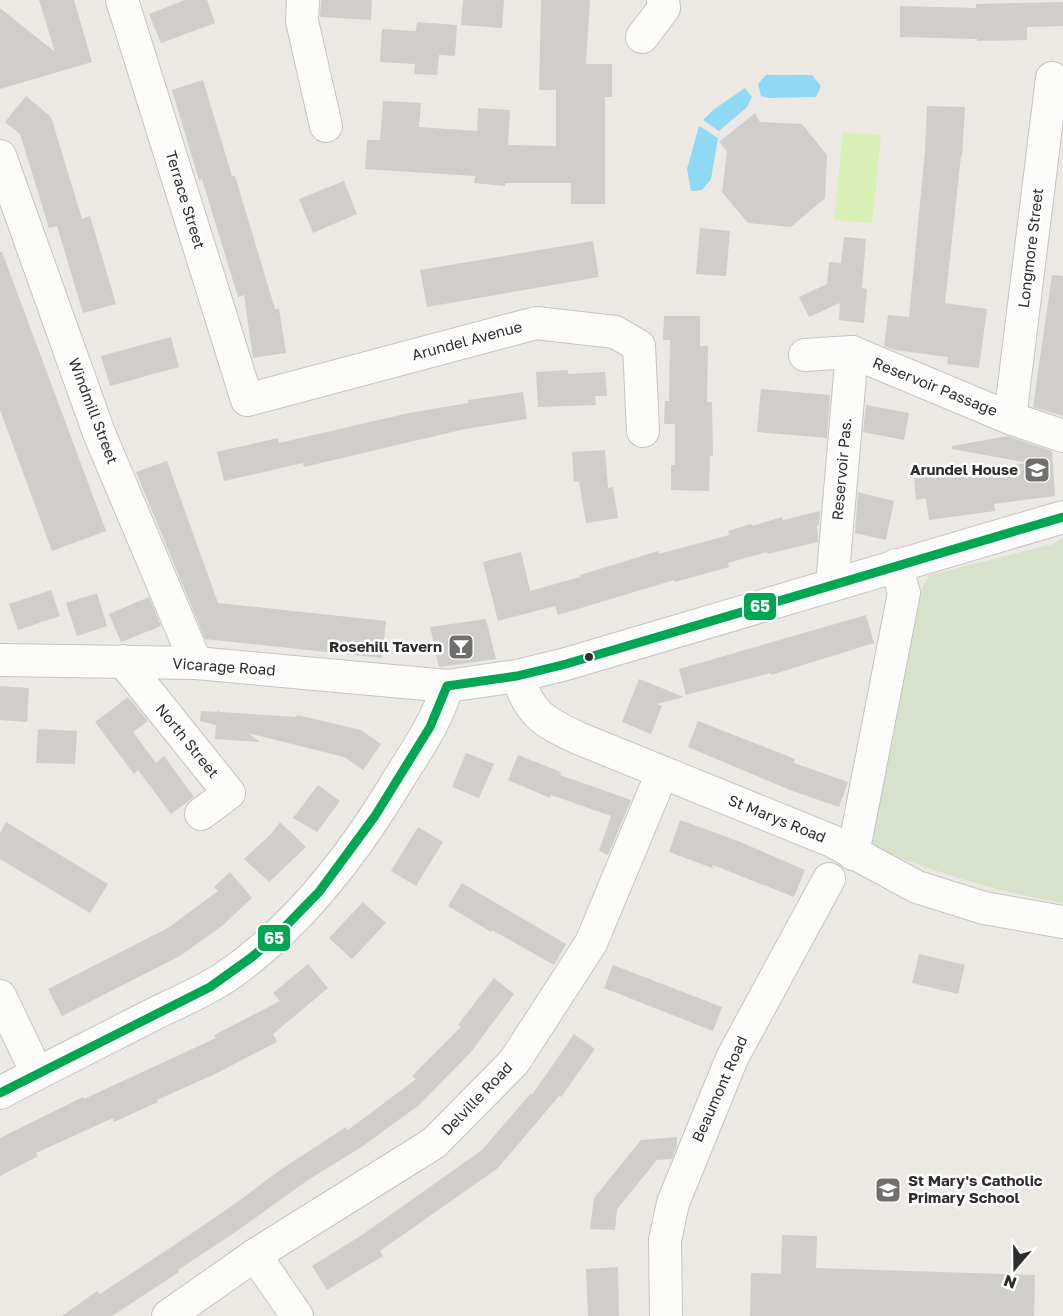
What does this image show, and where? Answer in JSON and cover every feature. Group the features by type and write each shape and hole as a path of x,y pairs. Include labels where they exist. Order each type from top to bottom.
{"street":[{"name":"Terrace Street","path":"122,0 247,400"},
{"path":"642,37 664,8 663,0"},
{"path":"303,11 326,126"},
{"name":"Longmore Street","path":"1010,418 1052,78"},
{"name":"Windmill Street","path":"0,156 99,433 196,663"},
{"name":"Arundel Avenue","path":"247,400 536,323 615,332 639,346 643,431"},
{"name":"Reservoir Passage","path":"805,355 852,352 1010,418 1063,436"},
{"name":"Reservoir Pas.","path":"832,585 852,352"},
{"name":"Vicarage Road","path":"0,660 196,663 447,686 517,676 566,664 1063,517"},
{"path":"853,854 904,593 896,565"},
{"name":"North Street","path":"123,661 229,793 201,814"},
{"name":"St Marys Road","path":"517,676 525,697 535,712 550,725 578,738 832,841 917,887 984,908 1063,922"},
{"path":"0,1093 225,978 279,934 350,853 434,721 447,686"},
{"name":"Delville Road","path":"168,1316 255,1255 434,1143 514,1062 591,943 662,772"},
{"name":"Beaumont Road","path":"666,1316 665,1240 673,1203 732,1058 828,879"},
{"path":"0,996 37,1073"},
{"path":"255,1255 297,1316"}],"green space":[{"path":"843,132 881,135 872,223 834,220"},
{"path":"1063,538 1063,903 963,880 867,845 903,666 923,586 930,575 1053,544"}],"water":[{"path":"766,75 812,75 821,86 816,97 769,98 761,96 758,84"},
{"path":"745,88 752,97 747,107 719,131 703,120 713,110"},
{"path":"699,126 718,138 711,179 702,190 691,191 687,169"}],"building":[{"path":"39,0 74,0 92,62 0,89 0,8 55,52"},
{"path":"185,0 207,0 215,23 161,43 149,14"},
{"path":"321,0 372,0 371,20 320,17"},
{"path":"463,0 504,0 502,28 461,25"},
{"path":"541,0 590,0 586,64 612,64 612,97 605,97 605,204 571,204 571,183 505,183 505,186 474,183 475,176 365,169 367,140 380,140 383,101 421,103 419,127 477,131 478,108 510,110 508,145 556,146 556,90 539,90"},
{"path":"1063,2 1063,26 1027,27 1027,40 977,41 977,39 900,37 900,6 976,8 976,4"},
{"path":"417,22 457,25 455,56 439,55 437,75 414,74 415,64 380,62 382,29 416,31"},
{"path":"203,80 275,309 279,309 286,353 253,358 244,295 238,297 172,90"},
{"path":"26,96 51,117 82,219 90,216 116,304 83,313 57,226 49,228 20,134 5,122"},
{"path":"927,106 965,107 962,156 945,303 987,309 979,368 947,364 948,357 895,350 884,346 888,315 909,317 925,151"},
{"path":"755,113 760,122 802,124 827,155 825,198 791,227 748,223 722,192 727,151 719,142"},
{"path":"344,181 357,214 313,233 299,199"},
{"path":"700,228 730,231 726,276 696,274"},
{"path":"844,237 866,239 862,288 867,289 864,323 839,320 840,303 809,317 799,297 827,284 829,262 841,263"},
{"path":"593,241 599,277 427,307 420,270"},
{"path":"0,252 2,252 106,531 52,551 0,410"},
{"path":"1052,275 1063,276 1063,416 1033,407"},
{"path":"664,316 700,316 700,346 708,346 707,402 712,402 713,456 710,456 709,491 671,490 671,465 675,465 675,424 664,424 665,401 669,401 670,340 663,340"},
{"path":"171,337 179,367 110,386 101,356"},
{"path":"568,370 568,374 605,372 607,396 595,396 596,405 538,407 536,372"},
{"path":"761,389 830,395 827,438 757,432"},
{"path":"523,392 527,419 465,429 304,467 303,463 224,481 217,452 278,438 279,443 409,413 468,403 468,400"},
{"path":"866,405 909,413 904,440 863,432"},
{"path":"1008,436 1052,451 1055,496 994,504 995,511 929,520 926,498 916,500 914,478 1029,463 952,449 952,446"},
{"path":"605,450 608,488 613,487 618,518 586,523 579,482 574,482 572,452"},
{"path":"167,461 218,603 386,621 382,658 205,639 136,472"},
{"path":"858,492 894,501 886,540 855,533"},
{"path":"820,511 819,525 817,525 818,542 767,554 767,552 728,563 729,567 675,582 674,580 558,615 555,606 498,621 483,562 521,552 530,591 658,551 659,554 729,535 728,531 751,524 752,526 782,517 783,520"},
{"path":"51,590 60,616 18,630 9,604"},
{"path":"97,593 107,626 77,636 66,603"},
{"path":"149,597 161,626 121,642 109,614"},
{"path":"866,615 874,643 771,675 771,673 686,695 679,669"},
{"path":"486,619 496,659 439,667 430,627"},
{"path":"639,679 684,697 657,704 662,706 651,734 622,722"},
{"path":"0,686 29,688 27,722 0,720"},
{"path":"128,697 148,721 133,732 156,763 164,756 194,797 171,814 138,770 134,774 95,722"},
{"path":"217,710 296,717 297,715 361,730 381,744 363,770 344,757 248,733 260,742 215,739 216,725 200,721 201,711 217,712"},
{"path":"698,721 795,759 794,763 848,782 839,807 790,790 688,747"},
{"path":"38,729 77,731 75,764 36,763"},
{"path":"466,753 494,764 479,798 452,787"},
{"path":"518,755 561,772 560,775 631,800 608,855 599,851 611,816 551,795 550,798 508,780"},
{"path":"318,785 340,801 317,832 293,818"},
{"path":"680,820 738,841 805,870 794,897 713,865 712,868 669,852"},
{"path":"6,822 108,884 90,913 0,859 0,833"},
{"path":"280,822 306,847 269,882 244,859 271,834"},
{"path":"418,827 443,842 416,886 391,871"},
{"path":"230,872 252,898 222,926 180,956 62,1016 48,989 168,928 218,891 214,887"},
{"path":"462,883 566,944 554,965 492,930 491,932 448,906"},
{"path":"363,902 386,923 352,959 329,938"},
{"path":"919,954 965,965 958,994 912,983"},
{"path":"308,964 328,988 273,1034 277,1042 215,1074 157,1100 158,1102 114,1122 113,1118 36,1153 38,1156 0,1176 0,1138 83,1097 84,1099 216,1038 214,1035 280,1001 273,993"},
{"path":"613,965 722,1007 713,1031 604,988"},
{"path":"494,978 514,994 471,1052 419,1105 363,1146 308,1180 178,1270 179,1272 112,1316 62,1316 97,1291 100,1294 176,1244 280,1170 346,1127 348,1130 416,1079 412,1076 461,1027 458,1025"},
{"path":"574,1034 595,1049 561,1097 559,1096 498,1168 380,1251 383,1256 327,1290 312,1266 362,1235 482,1150 531,1093 532,1095"},
{"path":"677,1137 672,1159 657,1160 617,1209 615,1230 590,1229 594,1198 641,1140"},
{"path":"782,1235 817,1236 816,1268 1035,1275 1034,1316 750,1316 751,1273 781,1274"},
{"path":"618,1267 619,1316 588,1316 586,1269"}],"transit line":[{"name":"65","path":"0,1093 210,987 252,957 275,937 319,892 375,816 430,727 447,686 517,676 566,664 1063,517"}],"place":[{"name":"Arundel House","path":"1037,470"},
{"name":"Rosehill Tavern","path":"461,647"},
{"name":"St Mary's Catholic Primary School","path":"888,1190"}]}
